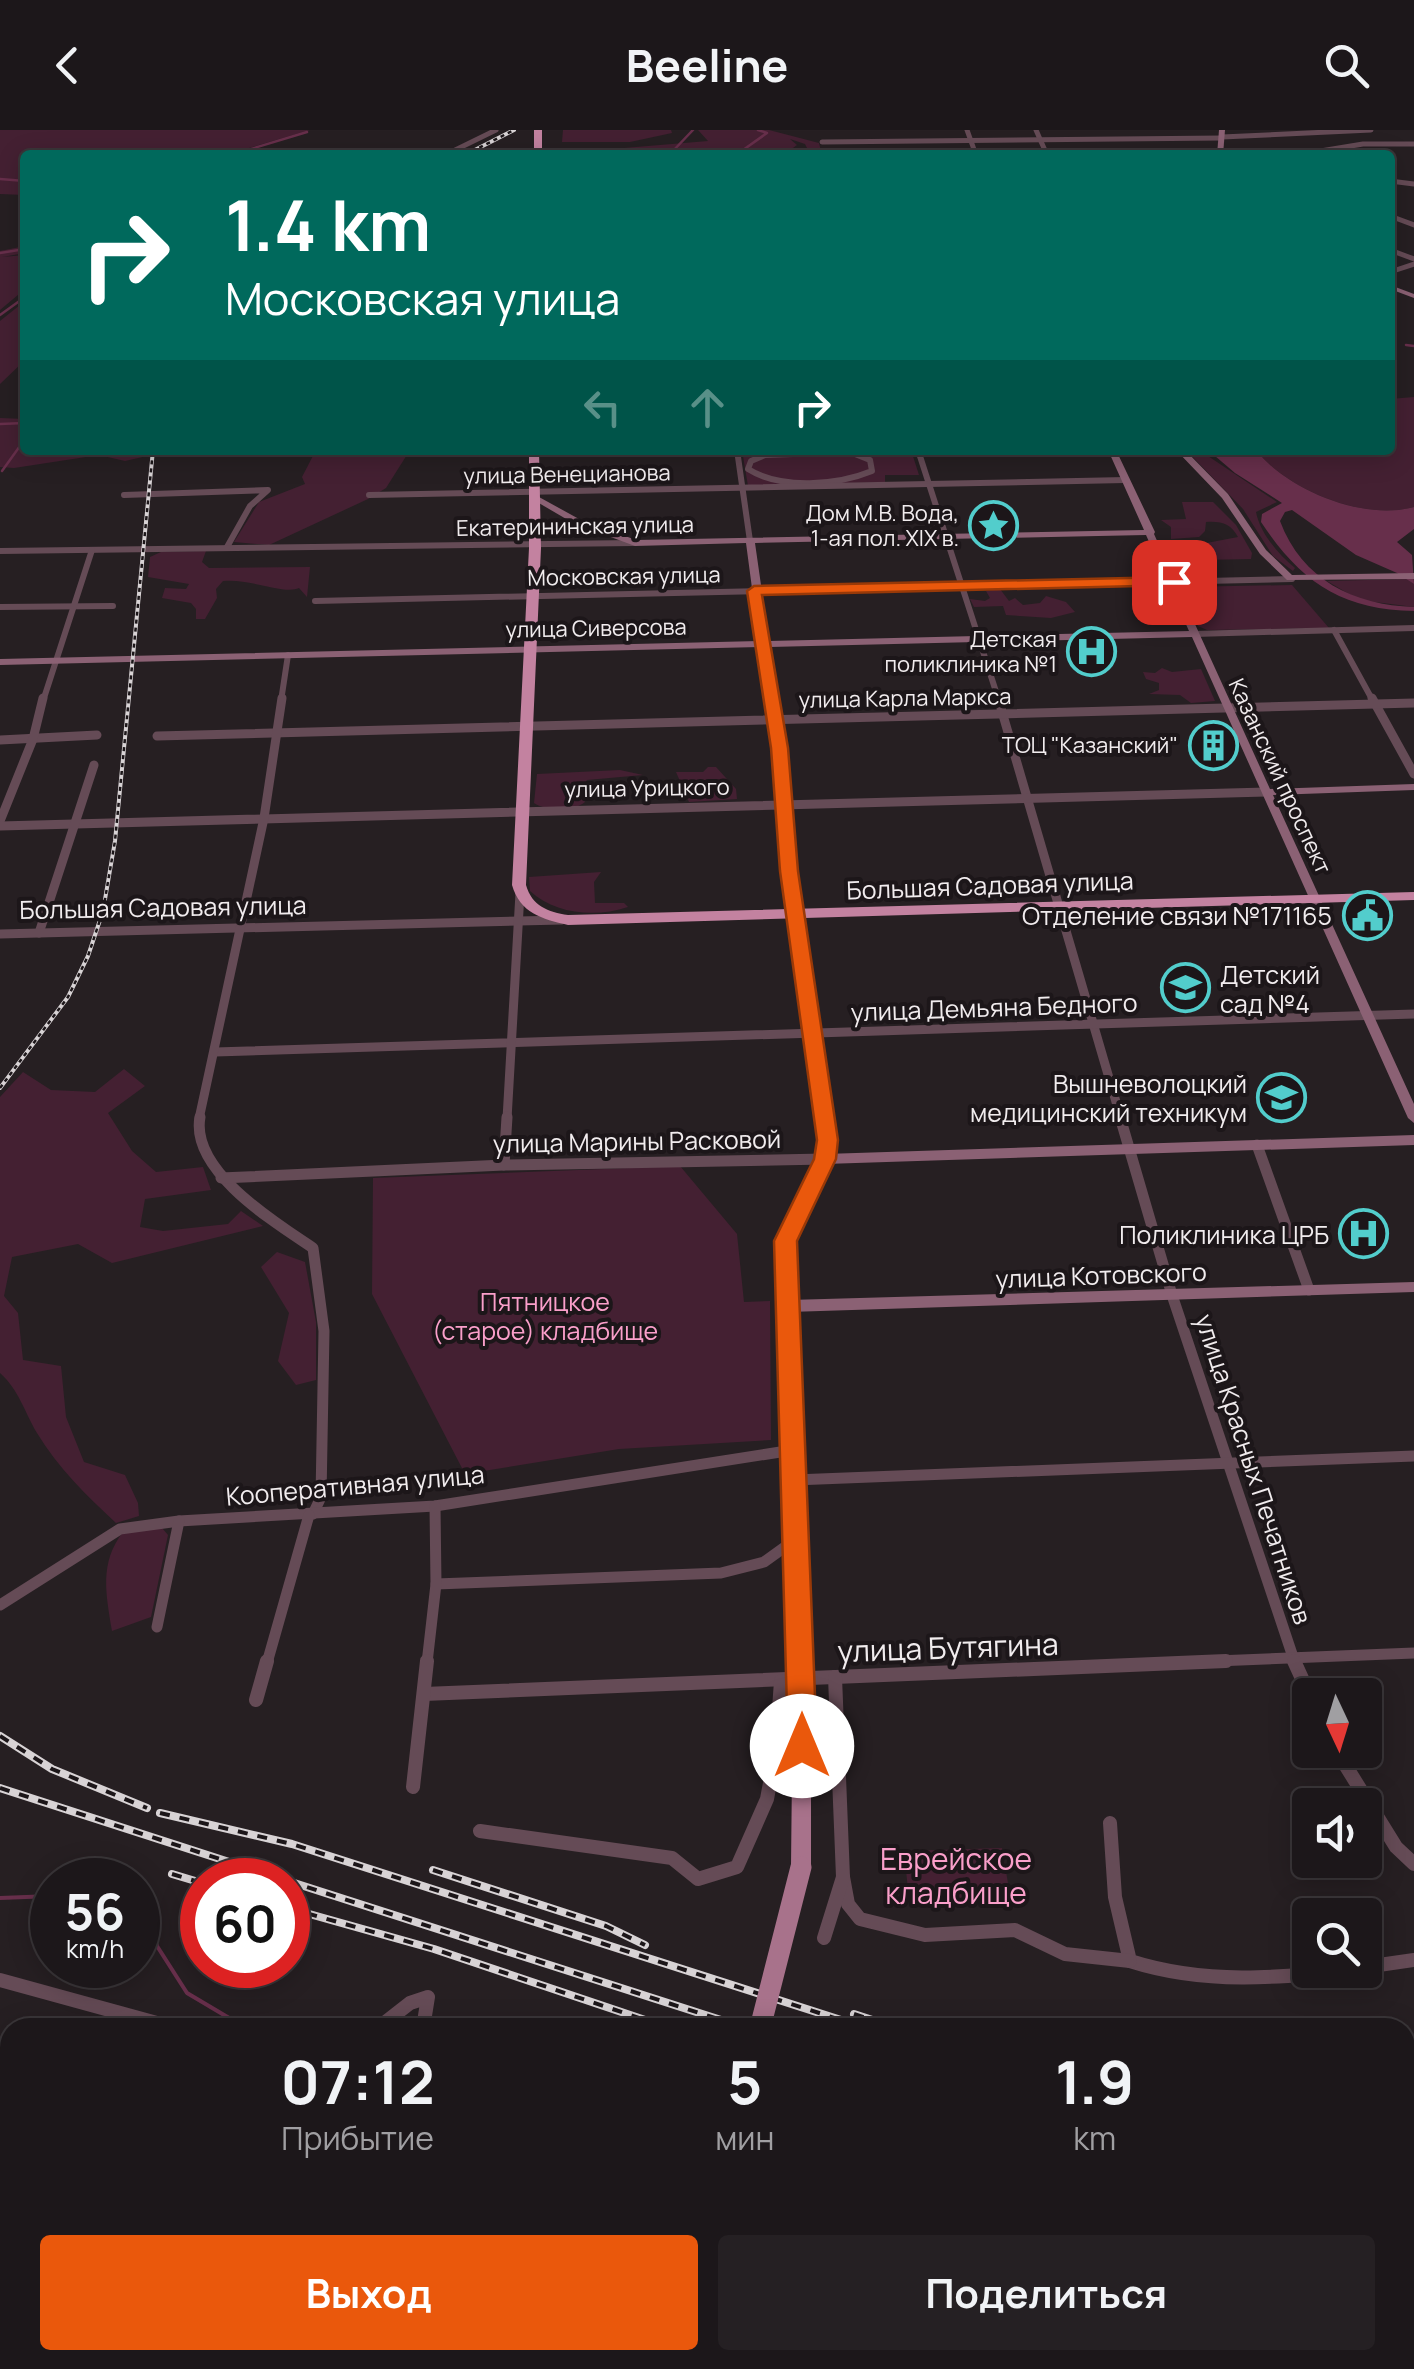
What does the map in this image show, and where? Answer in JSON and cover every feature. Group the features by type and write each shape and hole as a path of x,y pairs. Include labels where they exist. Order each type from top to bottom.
{"highway":[{"path":"520,893 536,544 534,455"},
{"name":"Большая Садовая улица","path":"520,893 535,910 568,920 1414,896"}],"main road":[{"path":"763,2018 801,1867 802,1678 786,1241 825,1159 826,1115 794,913"}],"street":[{"path":"454,150 496,130"},
{"path":"966,130 974,150"},
{"path":"1036,130 1045,150"},
{"path":"822,142 1370,130"},
{"path":"1326,150 1363,144 1414,144"},
{"path":"738,455 774,719 794,913"},
{"path":"765,455 751,461 748,469 755,476 774,481 857,478 874,468 870,460 858,455"},
{"name":"улица Красных Печатников","path":"920,455 1003,714 1172,1295 1301,1678"},
{"name":"Казанский проспект","path":"1114,455 1414,1118"},
{"path":"1185,455 1225,496 1272,562 1298,579 1414,576"},
{"name":"улица Венецианова","path":"370,495 536,496 1126,480"},
{"path":"124,495 268,490 250,506 226,548"},
{"path":"536,496 576,521 634,543"},
{"name":"Екатерининская улица","path":"0,551 1151,532"},
{"path":"0,823 33,739 53,661 76,607 92,550"},
{"name":"Московская улица","path":"316,601 1298,579"},
{"path":"0,607 112,606"},
{"path":"1194,634 1414,628"},
{"path":"1334,630 1414,774"},
{"name":"улица Сиверсова","path":"0,662 1194,634"},
{"path":"256,1700 311,1514 321,1497 324,1331 312,1248 234,1194 204,1148 198,1124 264,818 288,654"},
{"name":"улица Карла Маркса","path":"158,736 1414,704"},
{"path":"0,740 96,735"},
{"path":"40,933 94,765"},
{"name":"улица Урицкого","path":"0,823 1414,787"},
{"path":"504,1165 520,893"},
{"name":"Большая Садовая улица","path":"0,934 76,936 98,931 568,920"},
{"name":"улица Демьяна Бедного","path":"215,1052 1414,1014"},
{"name":"улица Марины Расковой","path":"221,1178 504,1165 1414,1140"},
{"path":"1257,1145 1310,1290"},
{"name":"улица Котовского","path":"789,1306 1414,1287"},
{"name":"Кооперативная улица","path":"0,1605 120,1528 435,1506 793,1450"},
{"path":"794,1480 1414,1456"},
{"path":"413,1787 436,1584 435,1506"},
{"path":"157,1628 178,1521"},
{"path":"436,1584 721,1573 764,1562 796,1538"},
{"name":"улица Бутягина","path":"424,1694 1414,1654"},
{"path":"835,1677 843,1877 848,1904 860,1919 925,1935 1015,1930 1064,1954 1130,1961 1164,1974 1228,1980 1292,1975"},
{"path":"480,1831 672,1858 698,1879 738,1867 766,1799 776,1751 780,1681"},
{"path":"1347,1768 1396,1847 1414,1864"},
{"path":"1110,1823 1116,1897 1130,1961"},
{"path":"824,1938 843,1877"},
{"path":"1382,1965 1414,1960"},
{"path":"0,1980 139,2018"},
{"path":"391,2018 410,2003 428,1997 425,2018"}],"green space":[{"path":"0,130 310,130 242,150 20,150 20,195 0,194"},
{"path":"563,130 672,133 630,142 562,142"},
{"path":"698,130 769,130 819,143 821,150 801,150 807,148 805,144 790,139 797,145 790,150 612,149 708,141"},
{"path":"20,247 20,254 2,257 20,255 20,293 0,310 0,251"},
{"path":"20,305 20,365 0,384 0,321"},
{"path":"1414,397 1414,507 1373,510 1328,499 1287,478 1261,455 1395,455 1395,399"},
{"path":"0,418 20,419 20,455 99,455 14,468 0,467"},
{"path":"99,455 147,455 125,461"},
{"path":"313,455 407,455 386,488 368,499 269,545 234,542 259,502 305,484 302,477"},
{"path":"743,455 913,455 919,475 885,475 885,482 748,486"},
{"path":"1191,455 1206,455 1277,502 1256,512 1266,535 1295,568 1293,571 1273,556 1243,509"},
{"path":"1182,502 1213,502 1236,525 1252,553 1251,559 1203,560 1196,545 1238,537 1221,523 1206,522 1199,537 1171,539 1171,527 1161,520 1186,519"},
{"path":"206,551 202,562 209,568 310,567 307,597 299,588 223,581 205,619 196,619 191,603 162,598 165,588 186,589 189,584 148,577 150,557 161,552"},
{"path":"1407,579 1414,584 1414,607 1359,600 1327,581"},
{"path":"1292,585 1329,628 1207,630 1198,626 1180,587"},
{"path":"1000,589 1009,601 1015,598 1023,605 1040,603 1046,596 1066,602 1075,612 1051,618 1006,615 1003,606 974,607 970,599 985,601 990,598 986,591"},
{"path":"1162,668 1172,672 1201,669 1215,701 1191,703 1180,695 1149,694 1159,690 1159,683 1146,679 1143,672 1155,673"},
{"path":"716,767 736,789 737,799 689,802 676,772 703,772"},
{"path":"620,770 643,775 587,780 579,792 585,802 574,808 552,809 534,803 537,774"},
{"path":"601,872 594,882 595,903 624,903 628,907 576,912 551,905 530,891 529,877"},
{"path":"124,1069 145,1086 108,1113 132,1151 156,1172 203,1167 211,1190 145,1199 140,1227 163,1231 228,1224 241,1211 263,1226 112,1263 78,1244 12,1257 4,1296 18,1313 23,1360 61,1366 66,1417 84,1462 125,1475 138,1503 139,1516 116,1523 54,1458 17,1394 0,1373 0,1097 23,1072 51,1090 95,1092"},
{"name":"Пятницкое (старое) кладбище","path":"680,1166 737,1234 744,1302 770,1301 771,1440 619,1449 465,1474 372,1294 373,1178"},
{"path":"277,1252 305,1262 316,1322 316,1380 296,1385 278,1361 289,1313 261,1267"},
{"path":"162,1528 168,1535 151,1617 112,1631 106,1579 115,1544 123,1532"},
{"name":"Еврейское кладбище","path":"1002,1848 1011,1901 909,1899 904,1851"}],"shaded area":[{"path":"1214,455 1261,455 1307,490 1350,506 1373,510 1414,507 1414,529 1397,542 1412,555 1414,584 1356,555 1292,510 1285,512 1280,521 1290,542 1316,574 1351,594 1414,607 1414,611 1365,605 1344,598 1307,576 1261,522 1262,514 1282,503"}],"waterway":[{"path":"674,150 693,130"},
{"path":"743,150 767,133 758,130"},
{"path":"248,150 307,132"},
{"path":"0,179 20,181"},
{"path":"0,253 20,250"},
{"path":"0,315 20,301"},
{"path":"1406,345 1414,346"},
{"path":"0,424 20,423"},
{"path":"2,471 20,446"},
{"path":"0,1898 30,1897"},
{"path":"160,1951 187,1993 229,2018"}],"railway":[{"path":"475,150 514,130"},
{"path":"0,1088 68,997 88,956 103,911 115,841 153,455"},
{"path":"0,1736 52,1769 147,1808"},
{"path":"0,1788 217,1858"},
{"path":"160,1813 292,1844 835,2018"},
{"path":"433,1870 606,1926 645,1945"},
{"path":"172,1874 180,1876"},
{"path":"310,1888 715,2018"},
{"path":"310,1914 434,1949 639,2018"},
{"path":"854,2014 866,2018"}],"place":[{"name":"Дом М.В. Вода, 1-ая пол. XIX в.","path":"994,526"},
{"name":"Детская поликлиника №1","path":"1092,652"},
{"name":"ТОЦ \"Казанский\"","path":"1213,745"},
{"name":"Отделение связи №171165","path":"1367,915"},
{"name":"Детский сад №4","path":"1185,988"},
{"name":"Вышневолоцкий медицинский техникум","path":"1282,1097"},
{"name":"Поликлиника ЦРБ","path":"1364,1234"}],"route":[{"path":"802,1746 786,1241 825,1159 826,1115 794,913 779,748 754,591 1174,582"}]}
